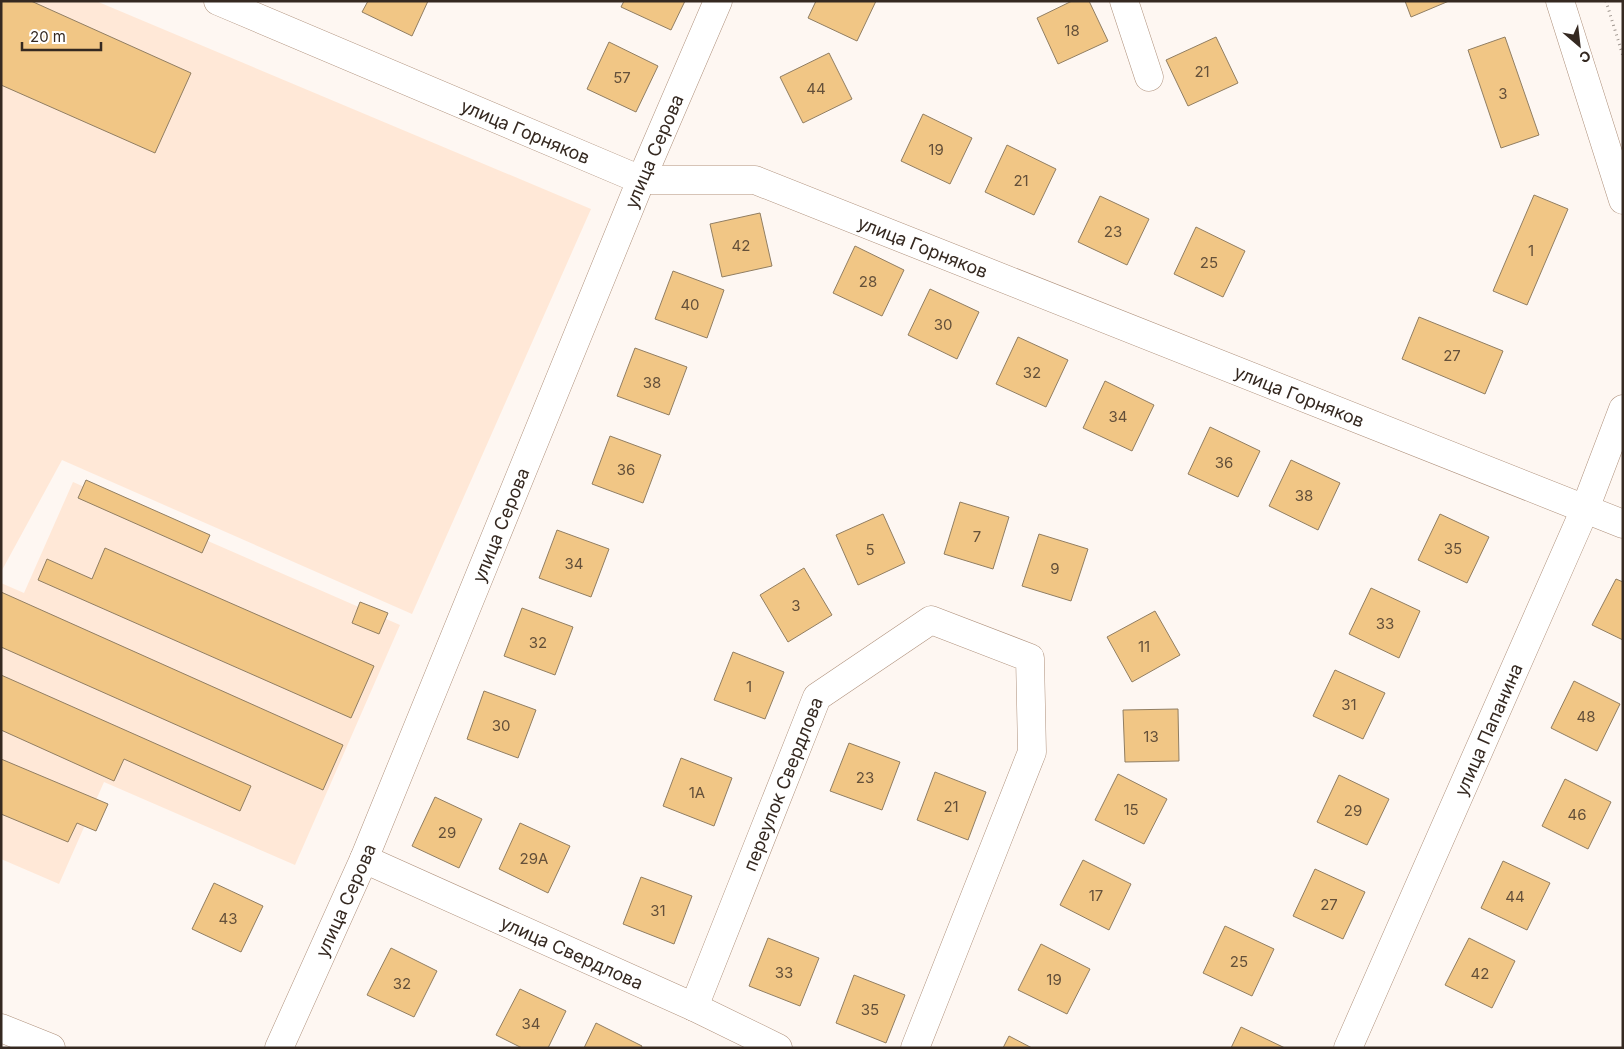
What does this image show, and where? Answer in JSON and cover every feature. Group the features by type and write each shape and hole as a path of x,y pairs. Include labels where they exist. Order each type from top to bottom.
{"street":[{"name":"улица Горняков","path":"218,1 641,180 755,180 1623,524"},
{"name":"улица Серова","path":"278,1048 364,859 641,180 718,1"},
{"path":"1124,1 1149,77"},
{"path":"1560,1 1623,200"},
{"name":"улица Папанина","path":"1348,1048 1585,509 1623,409"},
{"name":"переулок Свердлова","path":"694,1007 817,697 931,620 1030,658 1032,752 915,1048"},
{"name":"улица Свердлова","path":"364,859 694,1007 778,1048"},
{"path":"5,1036 51,1048"}],"path":[{"path":"1606,1 1623,56"}],"shaded area":[{"path":"1,1 96,1 591,209 412,614 62,460 1,572"},
{"path":"73,482 400,625 295,865 104,782 59,884 1,859 1,583 24,593"}],"building":[{"path":"1,1 31,1 191,73 155,153 1,85"},
{"path":"368,1 428,1 412,36 362,12"},
{"path":"624,1 685,1 671,30 621,7"},
{"path":"816,1 876,1 857,41 808,18"},
{"path":"1072,1 1089,1 1108,41 1058,64 1037,18"},
{"path":"1405,1 1449,1 1411,17"},
{"path":"1216,37 1238,83 1188,106 1166,60"},
{"path":"1505,37 1539,135 1501,148 1468,50"},
{"path":"609,42 658,66 636,112 587,89"},
{"path":"829,53 852,99 803,123 780,77"},
{"path":"923,114 972,138 950,184 901,161"},
{"path":"1007,145 1056,169 1034,215 985,192"},
{"path":"1534,195 1568,209 1527,305 1493,291"},
{"path":"1100,196 1149,219 1127,265 1078,242"},
{"path":"760,213 772,266 722,277 710,224"},
{"path":"1196,227 1245,251 1223,297 1174,274"},
{"path":"855,246 904,270 882,316 833,293"},
{"path":"673,271 724,290 707,338 655,319"},
{"path":"930,289 979,312 957,359 908,335"},
{"path":"1419,317 1503,351 1485,394 1402,359"},
{"path":"1018,337 1068,360 1046,407 996,384"},
{"path":"635,348 687,367 669,415 617,396"},
{"path":"1105,381 1154,405 1132,451 1083,428"},
{"path":"1210,427 1260,451 1238,497 1188,474"},
{"path":"610,436 661,455 643,503 592,484"},
{"path":"1291,460 1340,483 1318,530 1269,506"},
{"path":"86,480 210,535 202,553 78,498"},
{"path":"960,502 1009,517 993,569 944,554"},
{"path":"883,514 905,563 858,585 836,535"},
{"path":"1440,514 1489,537 1467,583 1418,560"},
{"path":"557,530 609,549 591,597 539,578"},
{"path":"1039,534 1088,549 1071,601 1022,586"},
{"path":"105,548 374,666 351,718 38,580 47,559 92,579"},
{"path":"804,568 832,615 788,642 760,595"},
{"path":"1616,579 1623,582 1623,640 1592,625"},
{"path":"1371,588 1420,611 1399,658 1349,634"},
{"path":"1,592 343,745 323,790 1,647"},
{"path":"360,602 388,613 379,634 352,623"},
{"path":"522,608 573,627 555,675 504,656"},
{"path":"1155,611 1180,655 1132,682 1107,637"},
{"path":"733,652 784,672 765,719 714,700"},
{"path":"1335,670 1385,693 1363,739 1313,716"},
{"path":"1,675 251,786 240,811 124,759 114,781 1,730"},
{"path":"1574,681 1620,704 1597,751 1551,728"},
{"path":"484,691 536,710 518,758 467,739"},
{"path":"1178,709 1179,761 1125,762 1123,710"},
{"path":"849,743 900,762 882,810 830,791"},
{"path":"681,758 732,778 714,826 663,806"},
{"path":"1,759 108,804 96,831 77,823 68,842 1,814"},
{"path":"935,772 986,792 968,840 917,820"},
{"path":"1118,774 1167,799 1144,844 1095,820"},
{"path":"1339,775 1389,799 1367,845 1317,822"},
{"path":"1565,779 1611,802 1588,849 1542,826"},
{"path":"435,797 482,819 459,868 412,846"},
{"path":"520,823 570,846 548,893 499,869"},
{"path":"1083,860 1131,884 1109,930 1060,905"},
{"path":"1503,861 1550,883 1527,930 1481,908"},
{"path":"1315,869 1365,892 1343,939 1293,916"},
{"path":"641,877 692,896 674,944 623,924"},
{"path":"214,883 263,906 241,952 192,929"},
{"path":"1225,926 1274,949 1252,996 1203,973"},
{"path":"768,938 819,958 800,1006 749,986"},
{"path":"1469,938 1515,961 1492,1008 1445,985"},
{"path":"1041,944 1090,969 1067,1014 1018,990"},
{"path":"391,948 437,971 414,1017 367,995"},
{"path":"854,975 905,995 886,1043 836,1023"},
{"path":"520,989 566,1011 548,1048 522,1048 496,1035"},
{"path":"596,1023 642,1046 641,1048 584,1048"},
{"path":"1241,1027 1285,1048 1231,1048"},
{"path":"1009,1036 1032,1048 1003,1048"}]}
